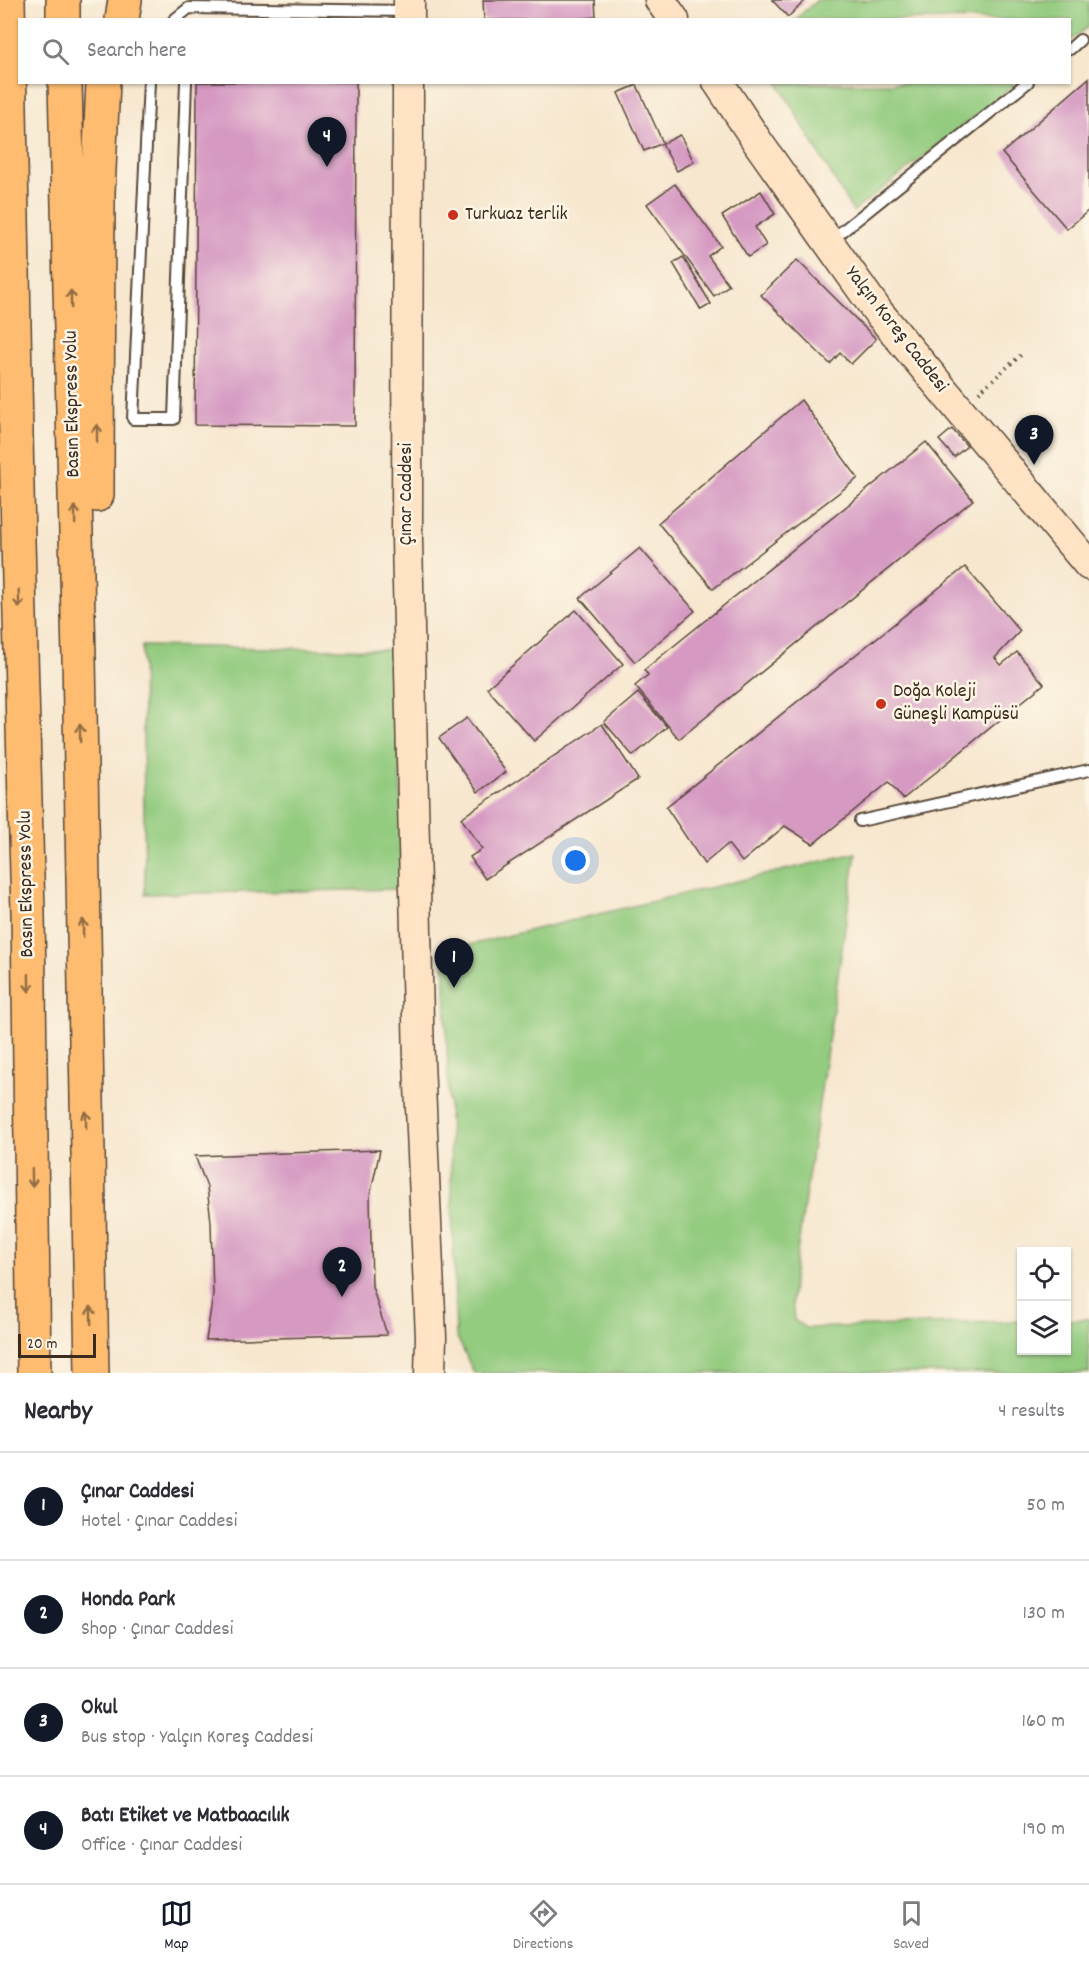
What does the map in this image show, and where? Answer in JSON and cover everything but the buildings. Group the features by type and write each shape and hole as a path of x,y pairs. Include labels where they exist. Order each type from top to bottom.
{"highway":[{"name":"Basın Ekspress Yolu","path":"8,0 18,541 28,912 34,1373"},
{"path":"63,0 63,18"},
{"path":"106,18 107,0"},
{"path":"122,18 125,0"},
{"name":"Basın Ekspress Yolu","path":"65,84 79,657 92,1373"},
{"path":"79,657 94,604 97,530 98,192 103,84"},
{"path":"98,192 113,84"},
{"path":"0,468 18,541"}],"main road":[{"path":"660,0 673,18"},
{"path":"671,0 680,18"},
{"name":"Çınar Caddesi","path":"408,84 407,539 419,1062 431,1337 430,1373"},
{"name":"Yalçın Koreş Caddesi","path":"719,84 878,312 1088,560"}],"lane":[{"path":"189,14 409,7"},
{"path":"1071,48 1080,40"},
{"path":"149,84 133,419 174,419 186,84"},
{"path":"828,242 1026,84"},
{"path":"860,821 1089,770"}],"path":[{"path":"959,410 1021,355"}],"green space":[{"path":"817,0 1089,0 1089,26 1071,40 1071,18 797,18"},
{"path":"779,84 1016,84 853,212"},
{"path":"142,646 396,650 404,889 145,894"},
{"path":"856,853 793,1280 794,1320 806,1328 1017,1321 1017,1355 1071,1355 1071,1320 1089,1319 1089,1373 474,1373 456,1335 444,951"}],"place":[{"name":"Batı Etiket ve Matbaacılık","path":"327,167"},
{"name":"Turkuaz terlik","path":"453,215"},
{"name":"Okul","path":"1034,465"},
{"name":"Doğa Koleji Güneşli Kampüsü","path":"881,704"},
{"name":"Çınar Caddesi","path":"454,988"},
{"name":"Honda Park","path":"342,1297"}]}
